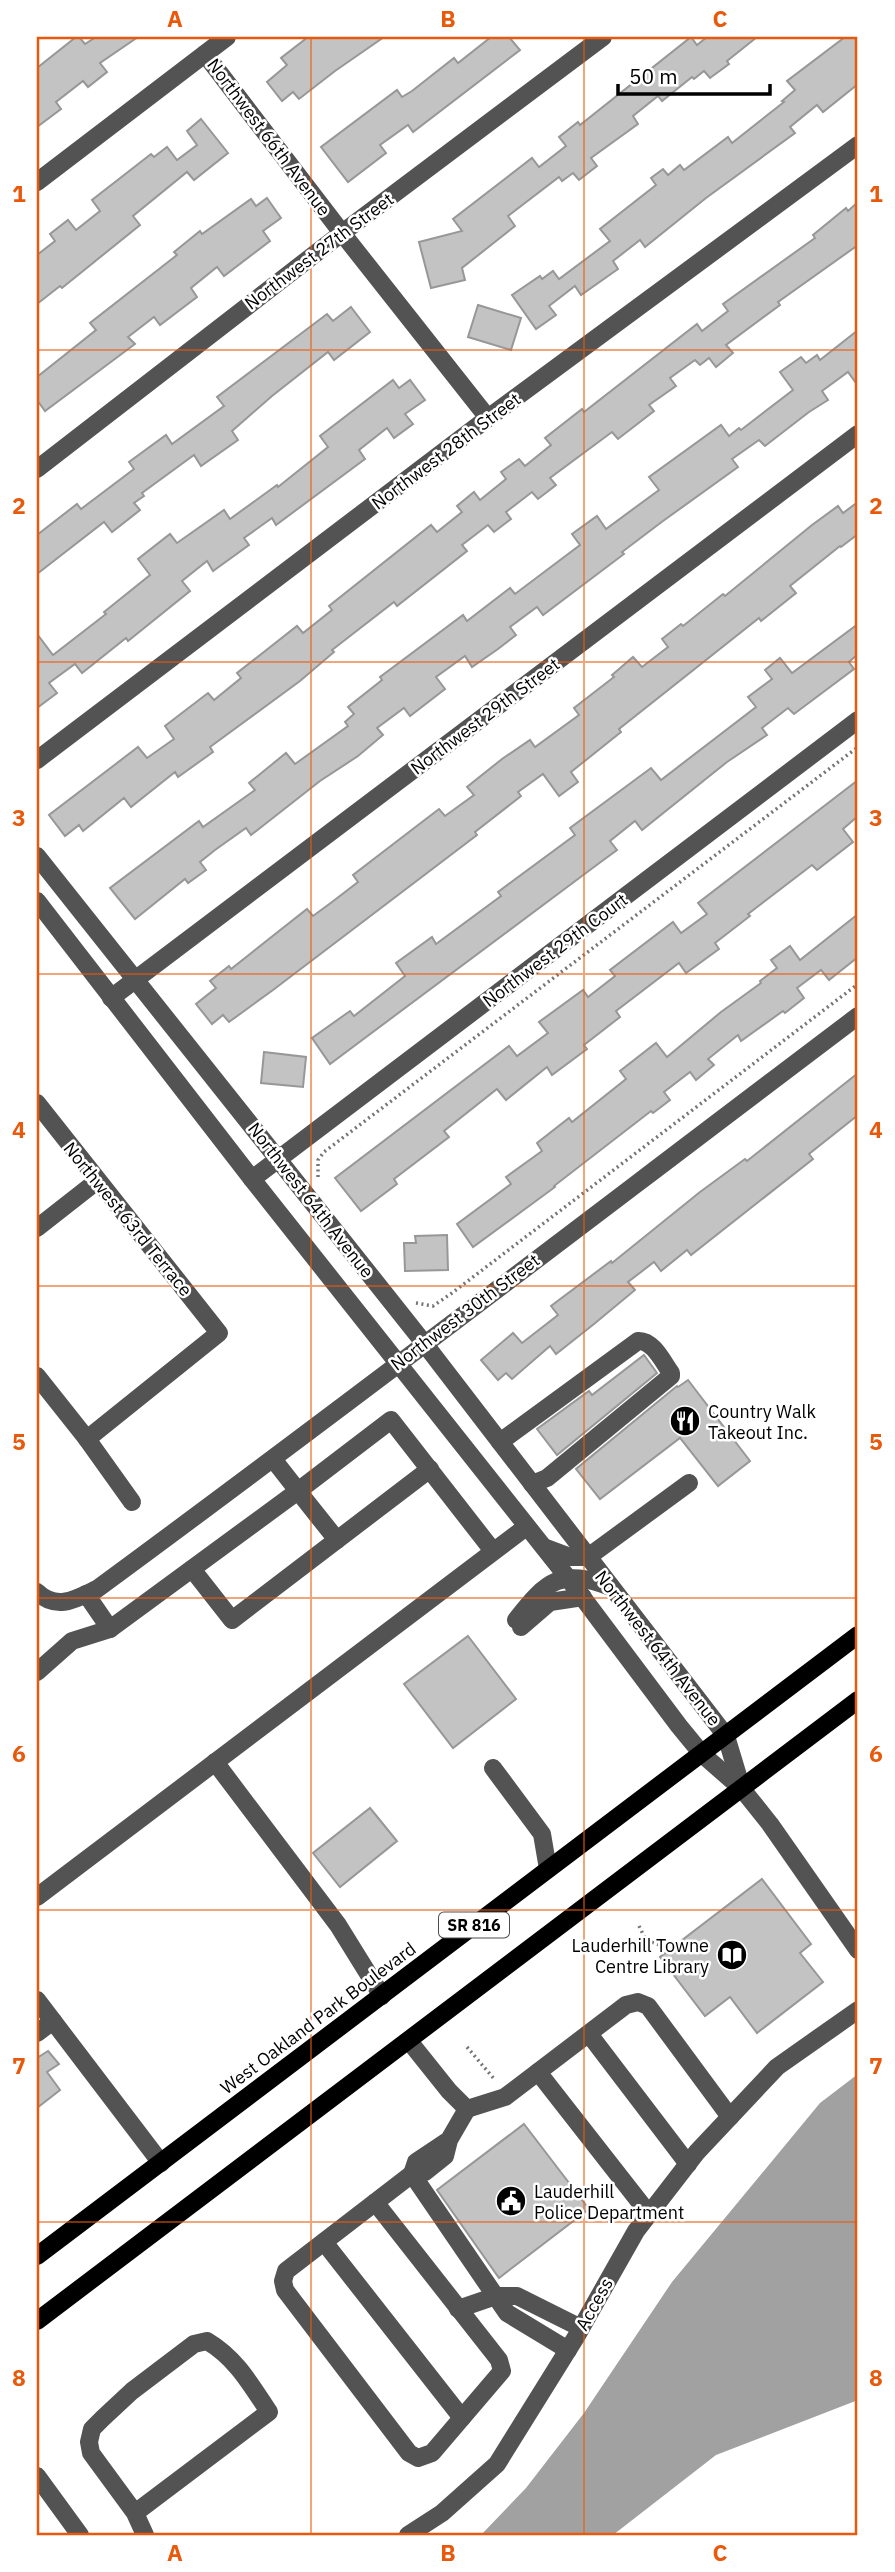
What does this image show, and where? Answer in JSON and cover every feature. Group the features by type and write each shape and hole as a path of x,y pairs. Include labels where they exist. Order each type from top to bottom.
{"main road":[{"name":"West Oakland Park Boulevard","path":"37,2256 858,1634"},
{"name":"SR 816","path":"37,2321 858,1700"}],"street":[{"path":"37,181 227,37"},
{"name":"Northwest 27th Street","path":"37,469 342,233 603,37"},
{"name":"Northwest 66th Avenue","path":"205,54 488,418"},
{"name":"Northwest 28th Street","path":"37,760 488,418 858,145"},
{"name":"Northwest 29th Street","path":"111,998 858,434"},
{"name":"Northwest 29th Court","path":"252,1179 858,720"},
{"name":"Northwest 64th Avenue","path":"37,856 424,1343 726,1736 742,1789"},
{"name":"Northwest 64th Avenue","path":"37,901 252,1179 583,1597 702,1754 742,1789"},
{"name":"Northwest 30th Street","path":"37,1614 60,1602 97,1589 858,1016"},
{"name":"Northwest 63rd Terrace","path":"37,1103 219,1333 86,1439"},
{"path":"37,1228 97,1181"},
{"path":"500,1442 638,1341 643,1340 650,1344 671,1376 547,1478 532,1484"},
{"path":"37,1376 132,1502"},
{"path":"37,1672 72,1642 110,1629 391,1420 494,1551"},
{"path":"273,1459 337,1540"},
{"path":"192,1569 232,1620 430,1469"},
{"path":"540,1545 570,1557 588,1557 689,1483"},
{"path":"37,1898 526,1527"},
{"path":"583,1597 550,1602 518,1623 536,1595 556,1581 568,1578 590,1579 611,1587"},
{"path":"37,1592 60,1602"},
{"path":"86,1594 110,1629"},
{"path":"215,1762 338,1925 382,1996"},
{"path":"493,1768 542,1834 548,1869"},
{"path":"742,1789 770,1824 858,1950"},
{"path":"37,2000 161,2163"},
{"path":"375,2202 499,2360 502,2371 432,2453 418,2458 409,2453 285,2290 283,2281 286,2271 375,2202 412,2174 425,2172 445,2156 449,2140 467,2109 505,2097 626,2005 638,2002 648,2006 730,2117"},
{"name":"Access","path":"408,2535 442,2513 497,2463 568,2350 636,2231 688,2164 777,2067 858,2010"},
{"path":"37,2033 53,2021"},
{"path":"589,2034 688,2164"},
{"path":"409,2041 467,2109"},
{"path":"538,2072 649,2214"},
{"path":"412,2174 507,2313 568,2350"},
{"path":"324,2242 462,2418"},
{"path":"458,2309 496,2296 517,2297 581,2328"},
{"path":"135,2513 269,2412 235,2362 207,2341 194,2344 132,2391 92,2429 89,2442 91,2453 135,2513 145,2535"},
{"path":"37,2476 80,2535"}],"path":[{"path":"320,1184 318,1160 324,1152 858,747"},
{"path":"411,1302 433,1306 452,1293 858,984"},
{"path":"639,1926 646,1940 665,1947 668,1951"},
{"path":"467,2047 500,2086"}],"shaded area":[{"path":"858,2074 858,2400 716,2455 613,2535 481,2535 526,2488 584,2413 672,2282 820,2103"}],"building":[{"path":"76,37 85,44 96,37 138,37 100,63 107,72 88,87 83,81 56,102 61,109 37,127 37,68"},
{"path":"308,37 384,37 299,99 293,92 282,101 267,82 287,65 281,58"},
{"path":"491,37 509,37 520,50 413,132 408,125 380,145 386,153 348,182 321,147 397,90 402,97 454,58 458,63"},
{"path":"691,37 697,45 707,37 757,37 710,78 704,71 662,101 658,96 633,116 638,124 591,158 597,166 579,180 573,173 562,181 559,177 508,216 515,226 462,268 465,280 431,288 419,242 462,231 453,219 532,158 539,167 566,146 559,137 578,122 580,125"},
{"path":"845,37 858,37 858,84 823,112 817,105 790,127 795,133 706,198 645,247 640,240 613,261 618,269 581,295 575,286 549,306 556,315 536,329 512,295 540,276 542,279 553,271 559,279 610,241 600,229 656,185 651,178 663,169 668,175 680,165 684,170 728,137 732,143 784,102 782,101 795,90 787,81"},
{"path":"201,119 228,153 194,180 187,172 133,216 140,225 62,288 60,286 37,304 37,255 55,241 50,234 68,220 76,230 100,211 92,200 151,154 154,157 167,147 177,160 197,145 187,131"},
{"path":"267,198 281,218 263,231 270,241 224,276 217,267 191,288 197,297 160,325 154,317 128,337 135,344 45,411 37,400 37,377 96,330 90,323 177,255 174,252 200,231 202,234 251,199 256,206"},
{"path":"858,202 858,245 778,302 780,305 726,345 733,353 716,367 709,358 700,365 695,360 670,378 676,386 649,405 654,411 618,439 612,432 550,478 556,485 538,499 532,492 506,512 511,519 494,532 488,525 462,545 467,551 397,606 394,602 332,650 334,652 300,681 210,747 213,752 178,777 175,772 131,807 124,798 83,831 79,825 65,836 49,815 138,747 147,758 174,739 165,726 208,693 214,700 241,678 237,673 297,626 303,633 332,610 329,606 431,525 437,532 462,512 457,506 474,492 480,500 506,479 501,472 519,459 525,466 551,445 545,438 582,409 584,412 697,324 702,331 728,311 723,304 815,238 813,235 846,208 848,211"},
{"path":"478,305 521,318 511,350 468,337"},
{"path":"351,307 370,332 334,360 328,352 272,396 232,431 238,440 201,466 194,455 142,493 144,496 134,503 140,510 112,532 104,522 37,574 37,535 77,504 81,509 134,469 129,462 166,435 172,444 224,406 217,397 327,314 333,321"},
{"path":"858,330 858,386 848,372 822,391 828,400 765,446 759,440 732,459 738,467 622,552 624,554 543,615 537,607 510,627 516,635 498,649 472,667 465,656 436,677 445,689 410,716 404,708 377,728 383,735 358,756 320,781 251,835 246,828 215,850 200,862 206,870 188,883 185,879 135,919 110,888 199,821 203,827 255,790 249,783 286,753 295,764 348,726 345,722 354,714 348,707 382,680 380,677 463,615 467,621 510,588 515,594 580,545 572,534 597,516 606,529 659,490 649,477 721,425 729,436 739,428 741,430 793,390 780,372 801,357 806,363 817,355 820,360"},
{"path":"393,380 399,388 410,380 425,400 405,414 413,424 394,438 387,428 359,450 365,459 276,525 272,518 244,538 249,545 213,571 207,561 182,581 190,591 128,641 126,638 82,673 75,664 49,683 57,693 37,708 37,634 53,655 150,575 138,559 170,534 177,543 224,510 230,519 277,485 278,487 328,447 320,436"},
{"path":"858,502 858,534 790,586 796,593 761,621 759,618 619,729 621,732 571,772 578,782 559,796 543,774 518,792 521,796 475,832 477,835 229,1022 223,1015 212,1024 196,1004 216,988 210,981 229,966 231,969 307,909 313,916 332,902 358,882 353,875 439,809 445,816 474,795 467,787 502,759 530,740 535,747 579,715 574,708 614,677 612,675 633,657 642,667 668,647 662,639 681,624 683,626 723,594 725,596 838,506 843,513"},
{"path":"858,624 858,654 849,662 854,669 794,714 788,708 762,728 767,735 727,762 642,830 635,821 610,841 617,850 330,1064 312,1038 350,1011 354,1016 405,976 396,963 432,937 436,944 501,896 498,892 575,835 570,828 651,768 661,780 756,707 748,697 772,679 765,670 780,658 792,673"},
{"path":"858,780 858,816 843,829 853,842 817,870 812,865 748,914 750,916 715,943 719,949 686,973 679,963 616,1011 620,1017 584,1045 587,1049 552,1075 547,1067 506,1100 497,1089 444,1131 449,1137 394,1179 397,1184 361,1211 335,1178 509,1046 517,1056 548,1033 539,1022 583,990 588,997 615,976 610,970 673,922 681,933 707,914 698,903"},
{"path":"858,914 858,957 829,980 821,970 797,988 804,998 741,1041 738,1035 708,1059 714,1065 696,1080 690,1072 664,1092 670,1100 653,1113 651,1111 555,1187 473,1247 457,1224 511,1184 506,1177 542,1151 537,1143 569,1118 572,1122 626,1079 620,1071 656,1043 667,1057 761,983 760,981 777,968 771,960 790,946 800,960"},
{"path":"264,1052 306,1057 303,1087 261,1083"},
{"path":"858,1073 858,1115 809,1154 813,1159 691,1255 687,1250 661,1271 654,1262 628,1282 635,1290 594,1324 556,1354 550,1346 512,1379 506,1373 498,1380 481,1360 513,1333 522,1343 558,1315 551,1306 611,1261 612,1263 700,1192 745,1159 747,1161"},
{"path":"447,1235 448,1270 405,1271 404,1243 416,1243 415,1236"},
{"path":"644,1355 657,1373 557,1455 537,1429 589,1391 592,1395"},
{"path":"688,1380 750,1461 718,1486 680,1438 600,1499 576,1469 677,1386"},
{"path":"468,1636 516,1699 453,1748 404,1684"},
{"path":"370,1808 397,1841 340,1887 313,1853"},
{"name":"Lauderhill Towne Centre Library","path":"762,1879 811,1944 800,1953 823,1982 757,2033 730,1997 705,2016 660,1957"},
{"path":"48,2051 59,2064 47,2072 60,2090 37,2108 37,2058"},
{"name":"Lauderhill Police Department","path":"524,2124 589,2209 499,2278 437,2190"}],"place":[{"name":"Country Walk Takeout Inc.","path":"685,1421"},
{"name":"Lauderhill Towne Centre Library","path":"732,1955"},
{"name":"Lauderhill Police Department","path":"511,2201"}]}
